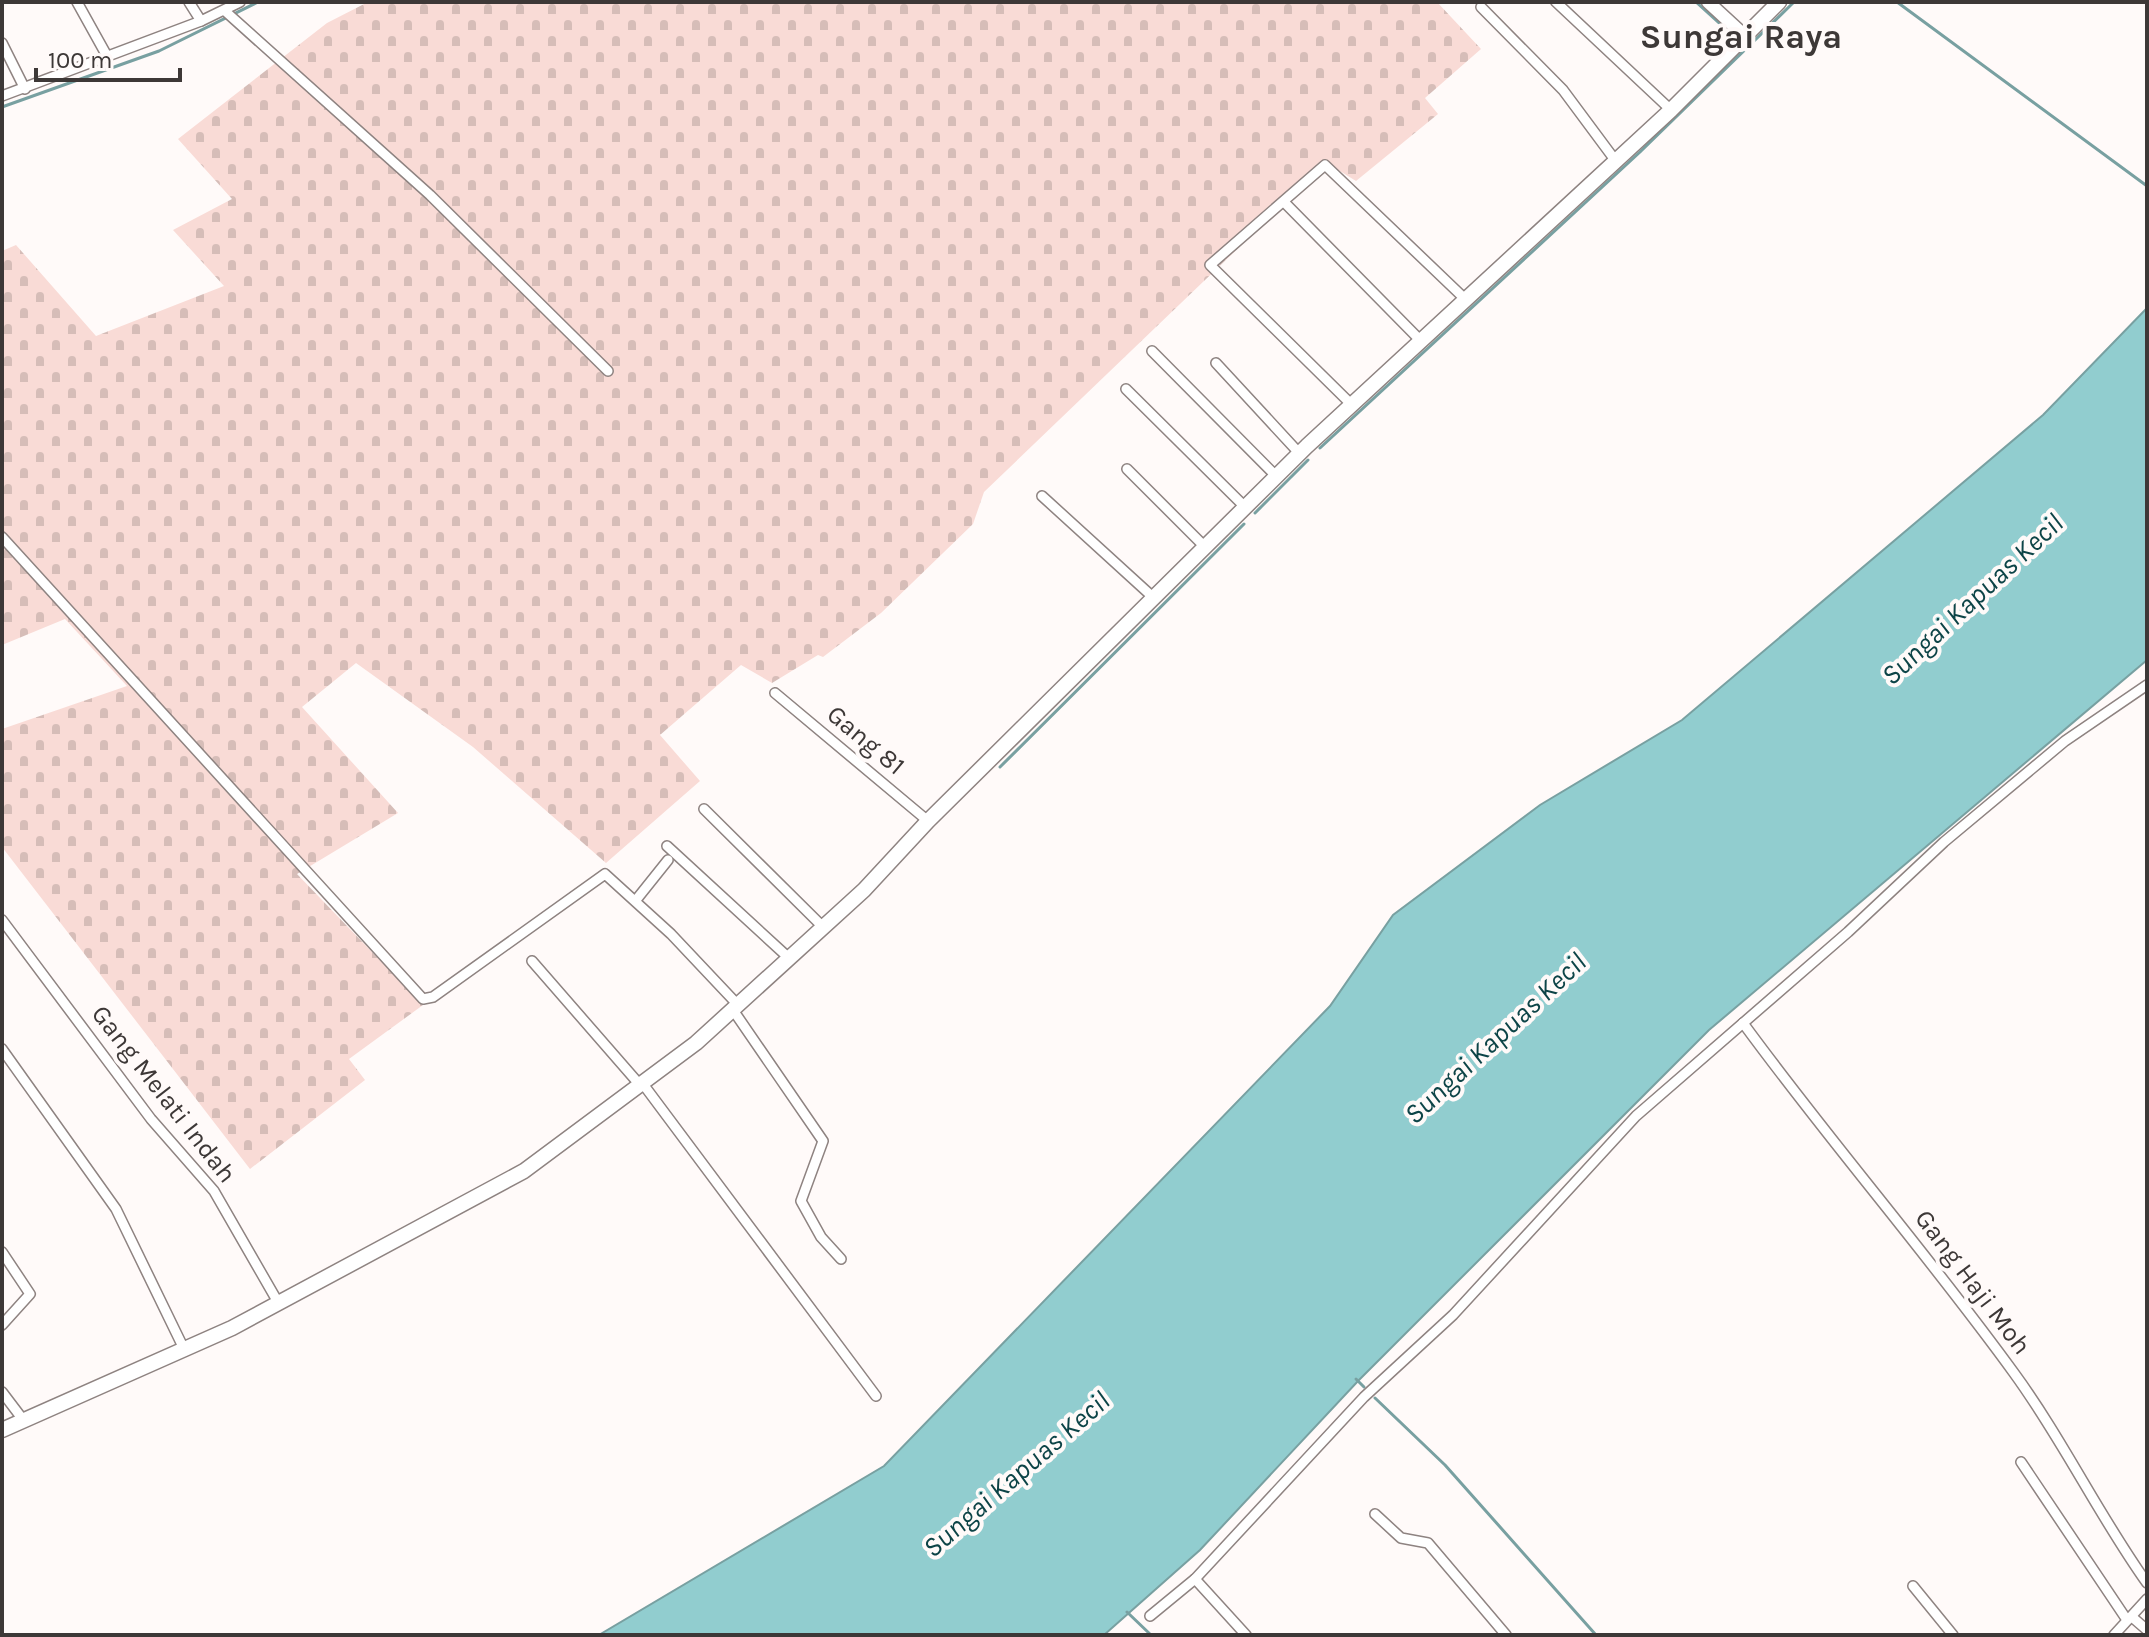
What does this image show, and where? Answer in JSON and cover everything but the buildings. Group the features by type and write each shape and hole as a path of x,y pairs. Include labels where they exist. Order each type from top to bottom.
{"main road":[{"path":"2,1430 185,1351 279,1304 524,1171 641,1084 790,959 1300,454 1419,339 1671,110 1779,2"}],"street":[{"path":"77,2 107,56"},
{"path":"189,2 201,21"},
{"path":"2,96 201,21 240,2"},
{"path":"1556,2 1671,110"},
{"path":"1708,2 1746,37"},
{"path":"1481,7 1569,97 1615,160"},
{"path":"225,11 430,195 608,371"},
{"path":"2,43 25,89"},
{"path":"1352,405 1210,265 1325,165 1464,298"},
{"path":"1284,202 1419,339"},
{"path":"1152,351 1277,477"},
{"path":"1216,363 1300,454"},
{"path":"1126,389 1246,508"},
{"path":"1127,469 1206,548"},
{"path":"1042,496 1155,599"},
{"path":"2,537 423,999 433,997 605,874 636,900 735,1008 823,1141 823,1149 801,1201 821,1237 841,1259"},
{"path":"1150,1616 1195,1579 1364,1397 1453,1315 1613,1138 1944,842 2065,741 2121,699 2147,685"},
{"name":"Gang 81","path":"775,693 928,821"},
{"path":"704,809 823,927"},
{"path":"667,846 790,959"},
{"path":"636,900 668,860"},
{"name":"Gang Melati Indah","path":"2,920 151,1119 214,1191 279,1304"},
{"path":"532,961 641,1084 876,1396"},
{"name":"Gang Haji Moh","path":"1743,1023 1839,1152 1892,1212 2019,1380 2147,1583"},
{"path":"2,1049 116,1209 185,1351"},
{"path":"2,1252 30,1294 2,1325"},
{"path":"2,1392 24,1421"},
{"path":"2021,1462 2130,1619 2147,1630"},
{"path":"1375,1514 1401,1538 1430,1545 1506,1635"},
{"path":"1195,1579 1246,1635"},
{"path":"1913,1586 1953,1635"},
{"path":"2114,1635 2147,1599"}],"green space":[{"path":"368,2 1437,2 1481,49 1425,98 1438,114 1356,181 1327,163 984,492 973,524 881,613 823,657 818,655 772,683 741,665 660,735 700,781 606,863 473,747 356,663 302,707 398,813 297,874 423,1005 349,1059 365,1080 250,1169 2,847 2,729 127,686 65,619 2,645 2,251 16,245 96,336 224,286 173,230 232,199 178,139 327,23"}],"water":[{"name":"Sungai Kapuas Kecil","path":"2147,308 2147,660 1709,1030 1359,1380 1200,1550 1104,1635 599,1635 884,1466 1330,1006 1393,915 1540,805 1682,720 2043,415"}],"waterway":[{"path":"2,107 159,51 258,2"},
{"path":"1696,2 1729,32"},
{"path":"1320,448 1640,152 1794,2"},
{"path":"1897,2 2147,186"},
{"path":"1255,513 1308,460"},
{"path":"1000,767 1244,524"},
{"path":"1356,1379 1364,1387"},
{"path":"1375,1398 1445,1465 1596,1635"},
{"path":"1127,1612 1151,1635"}],"district":[{"name":"Sungai Raya","path":"1741,37"}]}
